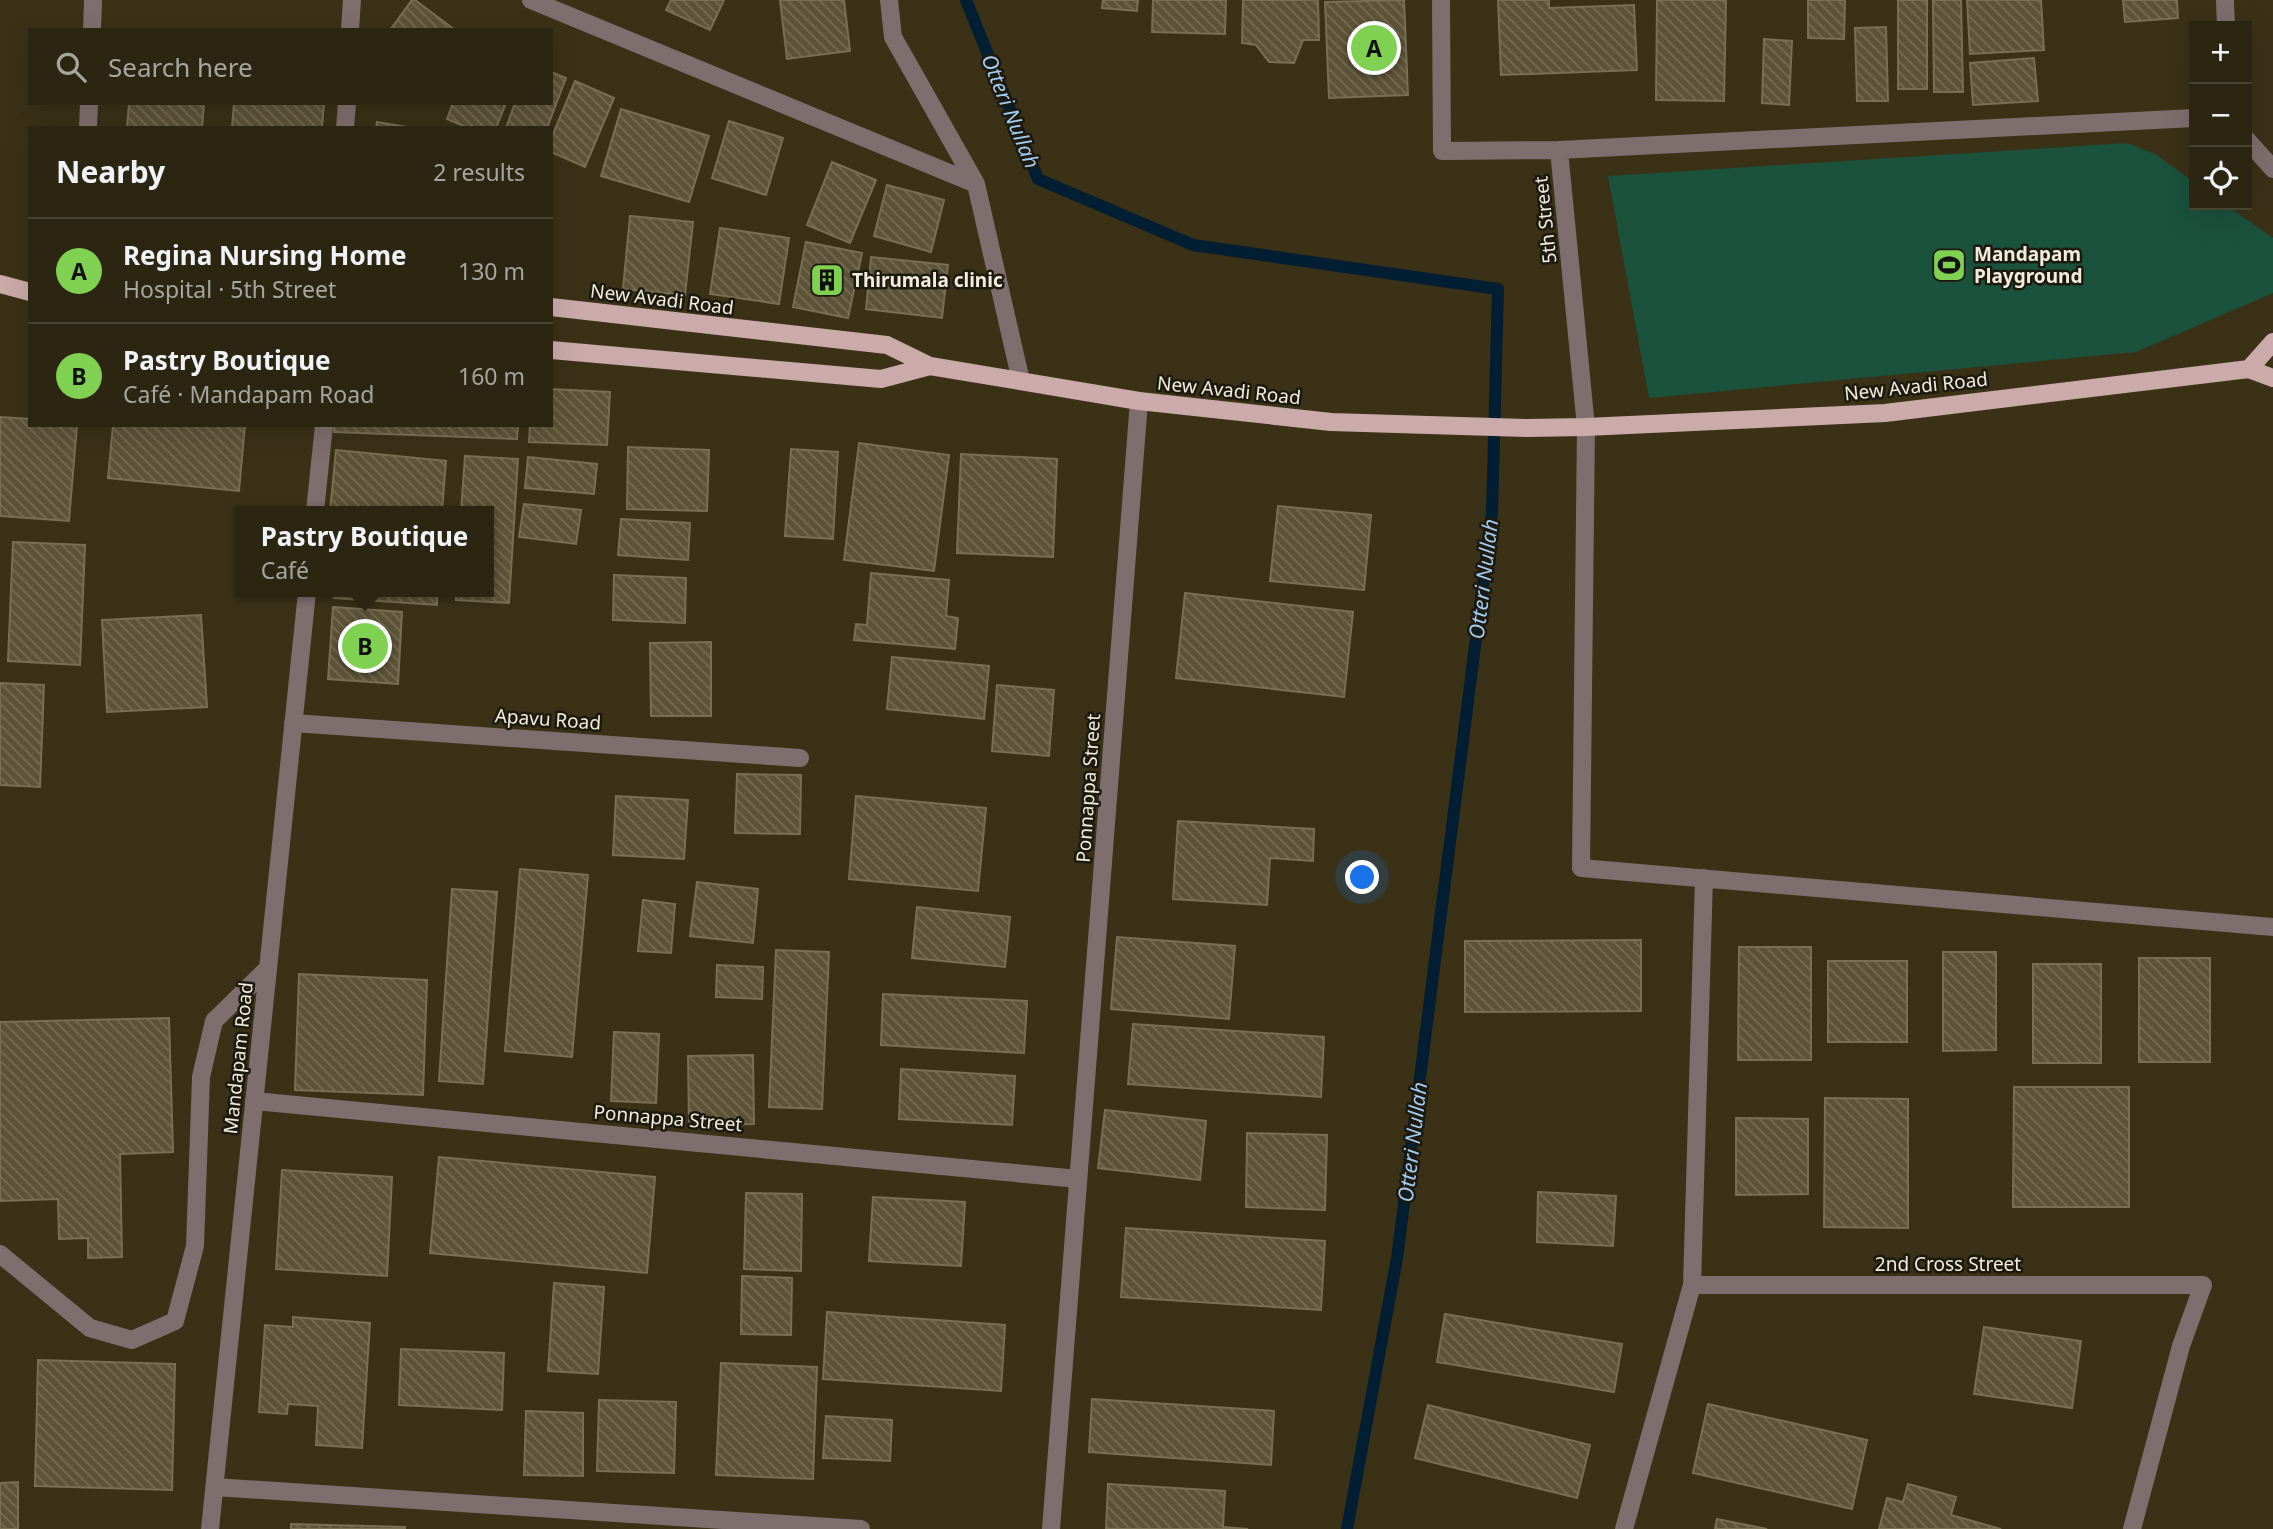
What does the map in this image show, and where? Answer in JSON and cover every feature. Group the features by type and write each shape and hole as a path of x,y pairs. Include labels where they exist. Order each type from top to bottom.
{"main road":[{"path":"0,284 28,291"},
{"name":"New Avadi Road","path":"553,307 887,345 930,366 1139,401 1332,422 1586,428 1885,413 2249,369 2273,377"},
{"path":"2249,369 2273,342"},
{"name":"New Avadi Road","path":"553,351 881,379 930,366"}],"street":[{"path":"92,28 93,0"},
{"path":"350,28 352,0"},
{"path":"531,0 976,184"},
{"path":"889,0 892,37 976,184 1020,381"},
{"name":"5th Street","path":"1441,0 1442,151 1559,150 1586,428 1581,868 1703,878"},
{"path":"2225,0 2226,21"},
{"path":"88,126 89,105"},
{"path":"345,126 346,105"},
{"path":"1559,150 2189,118"},
{"path":"2252,146 2273,169"},
{"name":"Ponnappa Street","path":"1051,1529 1139,401"},
{"path":"316,506 324,427"},
{"name":"Mandapam Road","path":"210,1529 306,597"},
{"name":"Apavu Road","path":"293,723 800,758"},
{"path":"1624,1529 1692,1285 1703,878 2273,927"},
{"path":"0,1254 90,1328 132,1340 175,1321 195,1246 201,1077 214,1021 268,968"},
{"name":"Ponnappa Street","path":"254,1101 1078,1179"},
{"name":"2nd Cross Street","path":"1692,1285 2203,1285 2181,1346 2132,1529"},
{"path":"215,1487 742,1525 861,1529"}],"green space":[{"name":"Mandapam Playground","path":"2127,143 2155,154 2189,178 2189,210 2233,210 2273,238 2273,293 2136,352 1649,398 1608,176"}],"building":[{"path":"412,0 415,0 452,28 391,28"},
{"path":"671,0 724,0 710,30 666,10"},
{"path":"780,0 844,0 850,51 787,59"},
{"path":"1103,0 1138,0 1137,11 1102,8"},
{"path":"1153,0 1226,0 1225,34 1152,32"},
{"path":"1243,0 1318,0 1319,40 1303,40 1294,63 1269,62 1256,45 1242,43"},
{"path":"1404,0 1408,95 1329,98 1325,2"},
{"path":"1498,0 1549,0 1549,8 1634,5 1637,70 1501,75"},
{"path":"1657,0 1726,0 1724,101 1656,100"},
{"path":"1808,0 1845,0 1844,39 1808,38"},
{"path":"1898,0 1927,0 1927,89 1898,89"},
{"path":"1933,0 1961,0 1963,92 1934,92"},
{"path":"1967,0 2041,0 2044,50 1970,54"},
{"path":"2123,0 2177,0 2178,18 2125,22"},
{"path":"1886,27 1888,101 1857,101 1855,28"},
{"path":"1764,39 1792,41 1789,105 1762,103"},
{"path":"2034,58 2038,101 1973,105 1970,63"},
{"path":"553,73 566,78 548,126 507,126 514,105 553,105"},
{"path":"575,81 614,98 585,167 553,153 553,134"},
{"path":"129,105 204,105 202,126 127,126"},
{"path":"234,105 324,105 322,126 232,126"},
{"path":"452,105 505,105 497,126 463,126 447,119"},
{"path":"621,109 709,136 689,202 601,176"},
{"path":"729,121 783,138 766,195 712,178"},
{"path":"377,122 401,126 376,126"},
{"path":"832,162 876,180 850,243 807,225"},
{"path":"887,185 944,200 931,252 874,236"},
{"path":"630,216 693,222 685,295 623,289"},
{"path":"720,228 789,238 779,304 710,294"},
{"name":"Thirumala clinic","path":"806,242 862,253 848,318 793,307"},
{"path":"871,257 948,265 942,318 866,309"},
{"path":"553,389 610,392 607,445 529,442 530,427 553,427"},
{"path":"0,417 28,419 28,427 77,427 69,521 0,516"},
{"path":"113,427 245,427 239,491 108,478"},
{"path":"334,427 518,427 517,439 334,432"},
{"path":"859,443 949,455 934,571 844,560"},
{"path":"628,447 709,450 707,511 627,509"},
{"path":"791,449 838,452 833,539 785,536"},
{"path":"336,450 446,461 442,506 330,506"},
{"path":"961,454 1057,459 1053,557 957,553"},
{"path":"465,456 518,459 509,603 456,600 456,597 494,597 494,506 461,506"},
{"path":"528,457 597,464 594,494 525,488"},
{"path":"524,504 581,510 576,544 519,537"},
{"path":"1278,506 1371,515 1364,590 1270,581"},
{"path":"621,519 690,523 688,560 618,555"},
{"path":"13,542 85,545 80,665 8,661"},
{"path":"871,573 949,580 946,616 958,618 955,649 854,640 856,624 867,625"},
{"path":"614,575 686,578 685,623 613,620"},
{"path":"1185,593 1353,612 1344,697 1176,678"},
{"path":"437,597 437,605 334,598"},
{"path":"333,607 402,612 398,684 328,679"},
{"path":"201,615 207,707 107,712 102,620"},
{"path":"711,642 711,716 651,716 650,643"},
{"path":"892,657 989,666 984,719 887,709"},
{"path":"0,683 44,685 40,787 0,785"},
{"path":"997,685 1054,690 1049,756 992,751"},
{"path":"737,774 801,775 800,834 735,833"},
{"path":"616,796 688,800 684,859 613,855"},
{"path":"856,796 986,808 978,891 849,879"},
{"path":"1178,821 1314,829 1313,861 1270,858 1267,905 1173,899"},
{"path":"520,869 588,875 572,1057 505,1051"},
{"path":"697,882 758,889 753,943 690,936"},
{"path":"452,889 497,892 483,1084 439,1081"},
{"path":"643,900 675,904 671,953 638,951"},
{"path":"917,907 1010,917 1005,967 912,958"},
{"path":"1117,937 1235,946 1229,1019 1111,1009"},
{"path":"1641,940 1641,1011 1465,1012 1465,941"},
{"path":"1739,947 1811,947 1811,1060 1738,1060"},
{"path":"776,950 829,952 822,1109 769,1107"},
{"path":"1943,952 1996,952 1996,1050 1943,1051"},
{"path":"2139,958 2210,958 2210,1062 2139,1062"},
{"path":"1828,961 1907,961 1907,1042 1828,1042"},
{"path":"2033,964 2101,964 2101,1063 2033,1063"},
{"path":"717,965 763,967 762,999 716,997"},
{"path":"299,974 427,980 423,1095 295,1090"},
{"path":"883,994 1027,1001 1024,1053 881,1045"},
{"path":"169,1018 173,1152 120,1154 122,1257 88,1258 88,1238 59,1239 58,1199 0,1201 0,1022"},
{"path":"1133,1024 1324,1037 1321,1097 1128,1084"},
{"path":"614,1032 659,1034 656,1103 611,1101"},
{"path":"753,1055 754,1124 689,1125 688,1056"},
{"path":"901,1069 1015,1076 1012,1125 899,1119"},
{"path":"2014,1087 2129,1087 2129,1207 2013,1207"},
{"path":"1825,1098 1908,1099 1908,1228 1824,1227"},
{"path":"1105,1110 1206,1121 1200,1180 1098,1168"},
{"path":"1736,1118 1808,1119 1808,1194 1736,1195"},
{"path":"1247,1133 1327,1135 1325,1210 1246,1207"},
{"path":"439,1157 655,1177 647,1273 430,1253"},
{"path":"282,1170 392,1177 387,1276 276,1269"},
{"path":"1538,1192 1616,1196 1613,1246 1537,1242"},
{"path":"746,1193 802,1194 801,1271 744,1269"},
{"path":"873,1197 965,1202 961,1266 869,1261"},
{"path":"1126,1228 1325,1241 1321,1310 1121,1297"},
{"path":"742,1276 792,1278 791,1335 741,1334"},
{"path":"554,1283 604,1287 598,1374 548,1371"},
{"path":"827,1312 1005,1325 1001,1391 823,1379"},
{"path":"1445,1314 1622,1344 1614,1392 1437,1362"},
{"path":"293,1317 370,1323 362,1448 316,1445 318,1406 288,1404 287,1414 259,1412 265,1325 293,1327"},
{"path":"1984,1327 2081,1341 2072,1408 1974,1394"},
{"path":"401,1349 504,1353 502,1410 399,1405"},
{"path":"38,1360 175,1364 172,1490 35,1486"},
{"path":"721,1363 817,1367 813,1479 716,1475"},
{"path":"1092,1399 1274,1411 1271,1465 1089,1452"},
{"path":"599,1400 676,1402 674,1473 597,1471"},
{"path":"1708,1404 1867,1440 1852,1509 1693,1473"},
{"path":"1428,1405 1590,1445 1577,1498 1415,1458"},
{"path":"526,1411 583,1413 583,1476 524,1475"},
{"path":"826,1416 892,1420 890,1461 823,1458"},
{"path":"18,1482 18,1529 0,1529 0,1483"},
{"path":"1108,1484 1225,1491 1223,1527 1248,1529 1106,1529"},
{"path":"1908,1484 1956,1497 1951,1515 2001,1529 1879,1529 1887,1498 1903,1502"},
{"path":"1717,1519 1767,1529 1715,1529"},
{"path":"291,1524 405,1527 405,1529 291,1529"}],"waterway":[{"name":"Otteri Nullah","path":"966,0 1038,179 1193,245 1498,289 1492,513 1397,1258 1347,1529"}],"place":[{"name":"Regina Nursing Home","path":"1374,48"},
{"name":"Mandapam Playground","path":"1949,265"},
{"name":"Thirumala clinic","path":"827,280"},
{"name":"Pastry Boutique","path":"365,646"}]}
